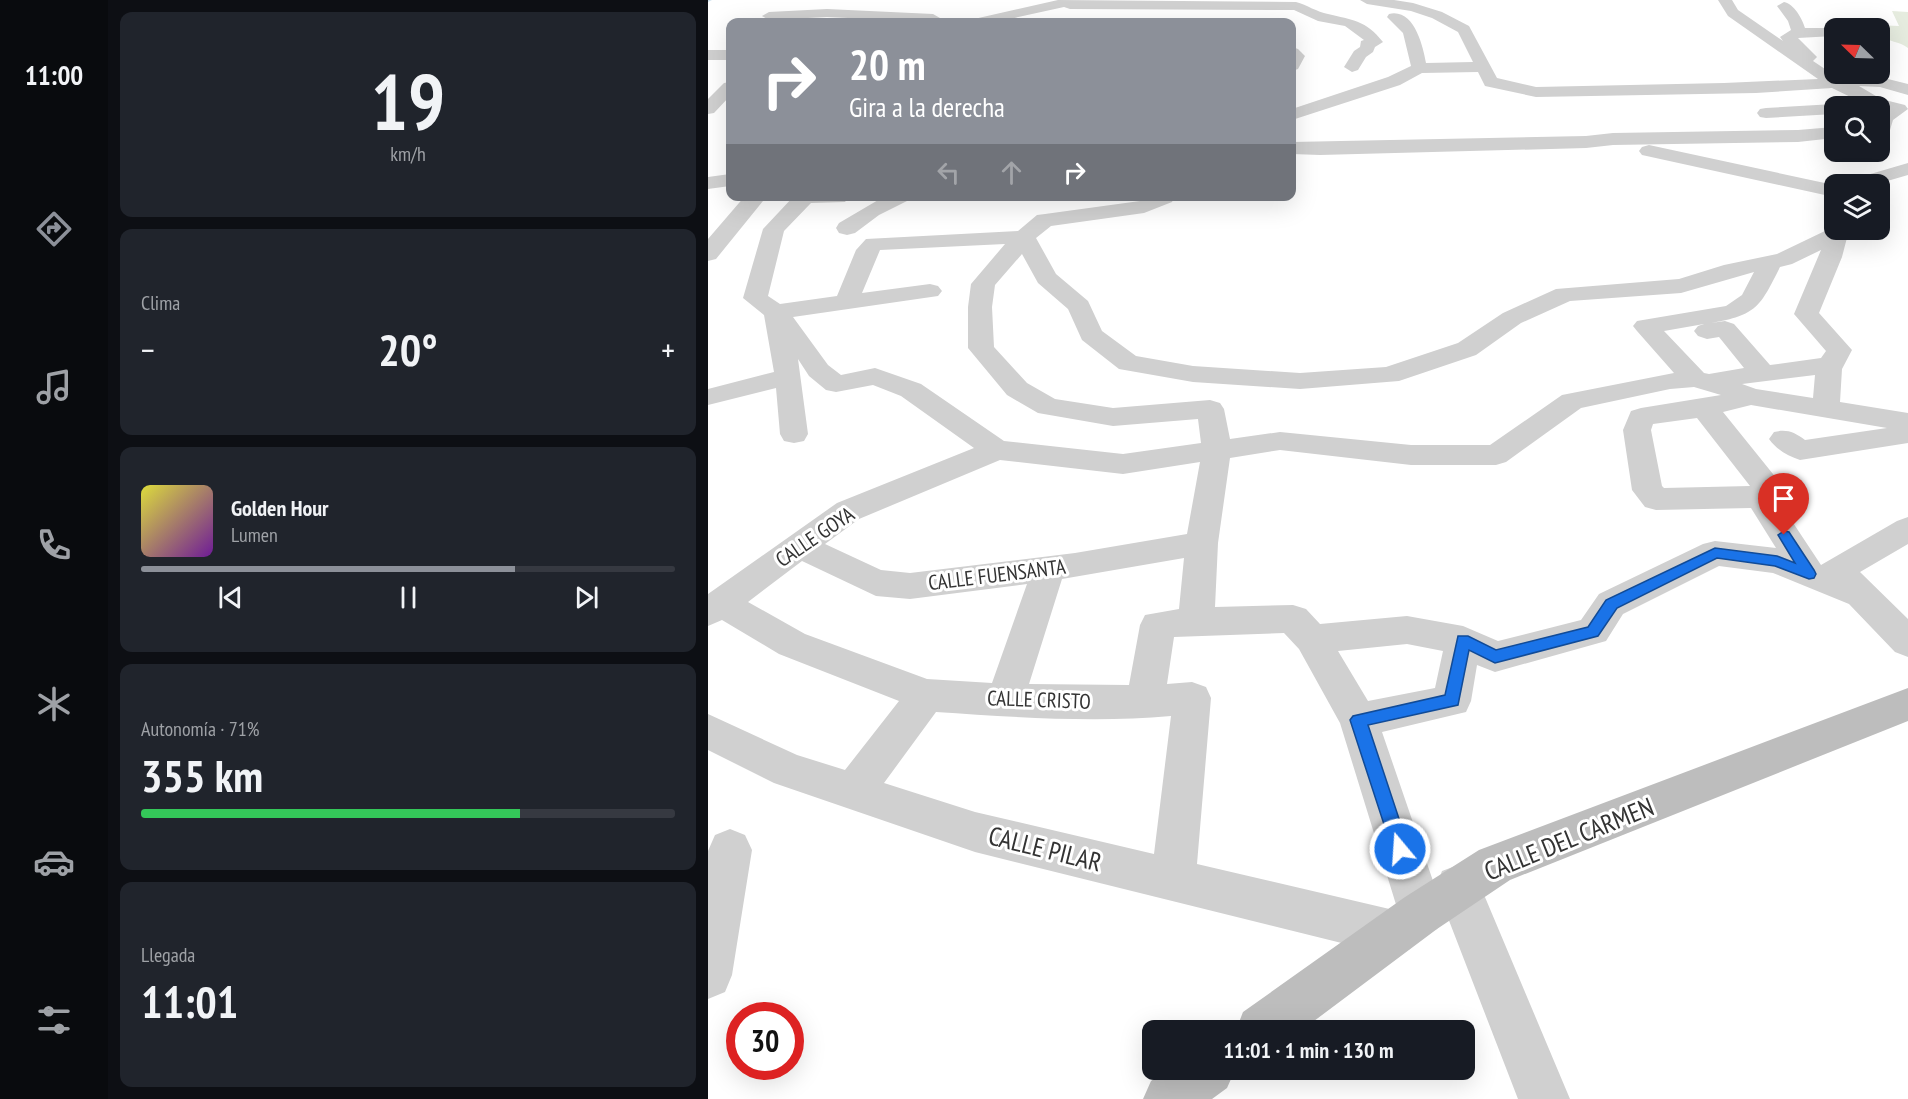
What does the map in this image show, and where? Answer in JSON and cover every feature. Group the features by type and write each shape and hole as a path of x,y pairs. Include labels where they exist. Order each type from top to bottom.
{"street":[{"path":"769,18 774,0"},
{"path":"841,13 859,0"},
{"path":"1004,18 1091,0"},
{"path":"1367,0 1413,7 1437,15 1464,29 1480,59 1481,67 1491,82 1536,92 1786,86 1824,83"},
{"path":"1725,0 1733,13 1824,76"},
{"path":"1737,0 1745,0"},
{"path":"1073,3 1296,6 1330,19"},
{"path":"1784,6 1795,20 1794,34"},
{"path":"1767,8 1794,34 1809,57 1807,65"},
{"path":"781,18 841,13 927,16"},
{"path":"1394,17 1410,29 1418,52 1419,68"},
{"path":"1296,20 1330,19 1348,22 1364,32 1375,42 1366,44 1368,49 1360,54 1352,67"},
{"path":"1410,29 1454,24"},
{"path":"1794,34 1824,32"},
{"path":"708,55 726,55"},
{"path":"1296,114 1394,81 1419,68 1481,67"},
{"path":"712,119 726,82"},
{"path":"1890,83 1908,90"},
{"path":"1838,84 1875,103 1905,111"},
{"path":"1890,109 1905,111"},
{"path":"1766,113 1824,110"},
{"path":"1890,116 1905,111"},
{"path":"1296,148 1824,134"},
{"path":"1613,139 1652,152 1824,190"},
{"path":"1890,174 1908,169"},
{"path":"708,183 726,181"},
{"path":"708,254 752,201"},
{"path":"801,201 774,229 755,298 776,312 801,343 818,370 836,384 875,376 911,390 997,450 1123,464 1280,441 1411,455 1496,454 1572,401 1670,381 1705,390"},
{"path":"847,228 892,201"},
{"path":"1158,201 1144,207 1045,220 1024,237 983,284 980,307 981,348 1017,389 1048,407 1113,417 1210,410 1216,449 1202,543 1196,621"},
{"path":"1024,237 1046,278 1079,306 1091,336 1128,363 1193,374 1300,381 1389,375 1467,349 1512,318 1565,294 1681,286 1732,270 1784,259 1824,239"},
{"path":"847,301 867,250 874,244 1024,237"},
{"path":"1826,410 1832,365 1839,350 1806,314 1831,257 1835,240"},
{"path":"1760,497 1766,486 1705,390 1646,326 1733,312 1752,299 1771,262"},
{"path":"776,312 930,291"},
{"path":"776,312 788,377 794,434"},
{"path":"1707,331 1725,329 1757,386 1826,410 1908,422"},
{"path":"1760,497 1656,499 1647,490 1637,430 1641,417 1705,390 1757,386 1832,365"},
{"path":"708,397 788,377"},
{"path":"1784,439 1800,450 1908,434"},
{"name":"CALLE GOYA","path":"715,608 848,511 997,450"},
{"path":"1760,497 1823,572"},
{"path":"1823,572 1908,529"},
{"name":"CALLE FUENSANTA","path":"799,546 876,583 910,586 1049,568 1202,543"},
{"path":"1312,639 1407,630 1463,640 1495,657 1593,632 1611,604 1715,553 1777,561 1823,572 1862,595 1908,642"},
{"path":"1005,700 1049,568"},
{"name":"CALLE CRISTO","path":"715,608 792,644 926,694 1005,700 1145,702 1192,698 1173,880"},
{"path":"1145,702 1158,625 1196,621 1293,619 1312,639 1358,720 1424,911 1544,1099"},
{"path":"1358,720 1452,701 1463,640"},
{"path":"853,792 926,694"},
{"name":"CALLE DEL CARMEN","path":"1275,1020 1424,911 1495,865 1908,704"},
{"name":"CALLE PILAR","path":"708,731 788,770 975,832 1173,880 1424,911"},
{"path":"708,975 730,850"},
{"path":"1169,1099 1195,1080"}],"shaded area":[{"path":"1892,11 1908,12 1908,48 1890,40 1890,26 1899,26"}],"route":[{"path":"1400,849 1358,720 1452,701 1463,640 1495,657 1593,632 1611,604 1715,553 1777,561 1809,574 1784,535"}]}
